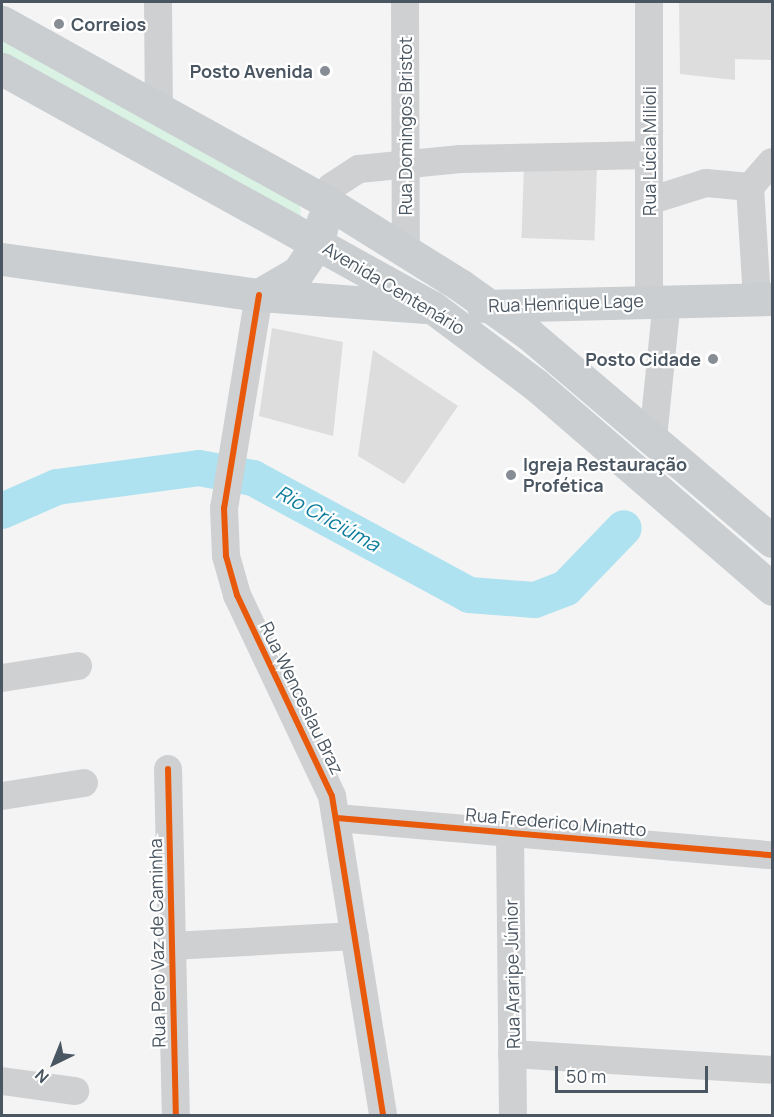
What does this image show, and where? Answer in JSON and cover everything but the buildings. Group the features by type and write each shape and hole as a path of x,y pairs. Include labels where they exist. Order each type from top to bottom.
{"main road":[{"name":"Avenida Centenário","path":"2,22 325,201 490,305 653,438 772,542"},
{"name":"Avenida Centenário","path":"2,69 432,307 536,386 772,589"},
{"path":"259,295 298,272 318,242 325,201"},
{"name":"Rua Henrique Lage","path":"2,259 259,295 432,307 765,299"}],"street":[{"path":"158,2 159,110"},
{"name":"Rua Domingos Bristot","path":"405,2 406,250"},
{"name":"Rua Lúcia Milioli","path":"649,2 649,201 658,301 653,438"},
{"path":"325,201 332,187 359,170 461,159 649,155"},
{"path":"765,299 750,187 772,162"},
{"path":"649,201 706,183 750,187"},
{"name":"Rua Wenceslau Braz","path":"259,295 227,492 224,532 229,572 324,778 337,818 383,1116"},
{"path":"2,678 78,666"},
{"name":"Rua Pero Vaz de Caminha","path":"168,769 176,1116"},
{"path":"2,796 84,783"},
{"name":"Rua Frederico Minatto","path":"337,818 772,855"},
{"name":"Rua Araripe Júnior","path":"510,833 513,1116"},
{"path":"172,946 355,936"},
{"path":"512,1054 772,1070"},
{"path":"2,1081 75,1091"}],"green space":[{"path":"2,30 299,196 302,227 2,62"}],"waterway":[{"name":"Rio Criciúma","path":"2,511 57,487 199,468 253,478 469,595 535,600 566,588 624,528"}],"cycle path":[{"path":"259,295 224,508 226,556 237,595 332,796 383,1116"},
{"path":"168,769 176,1116"},
{"path":"337,818 772,855"}],"place":[{"name":"Correios","path":"59,24"},
{"name":"Posto Avenida","path":"325,71"},
{"name":"Posto Cidade","path":"713,359"},
{"name":"Igreja Restauração Profética","path":"511,475"}]}
